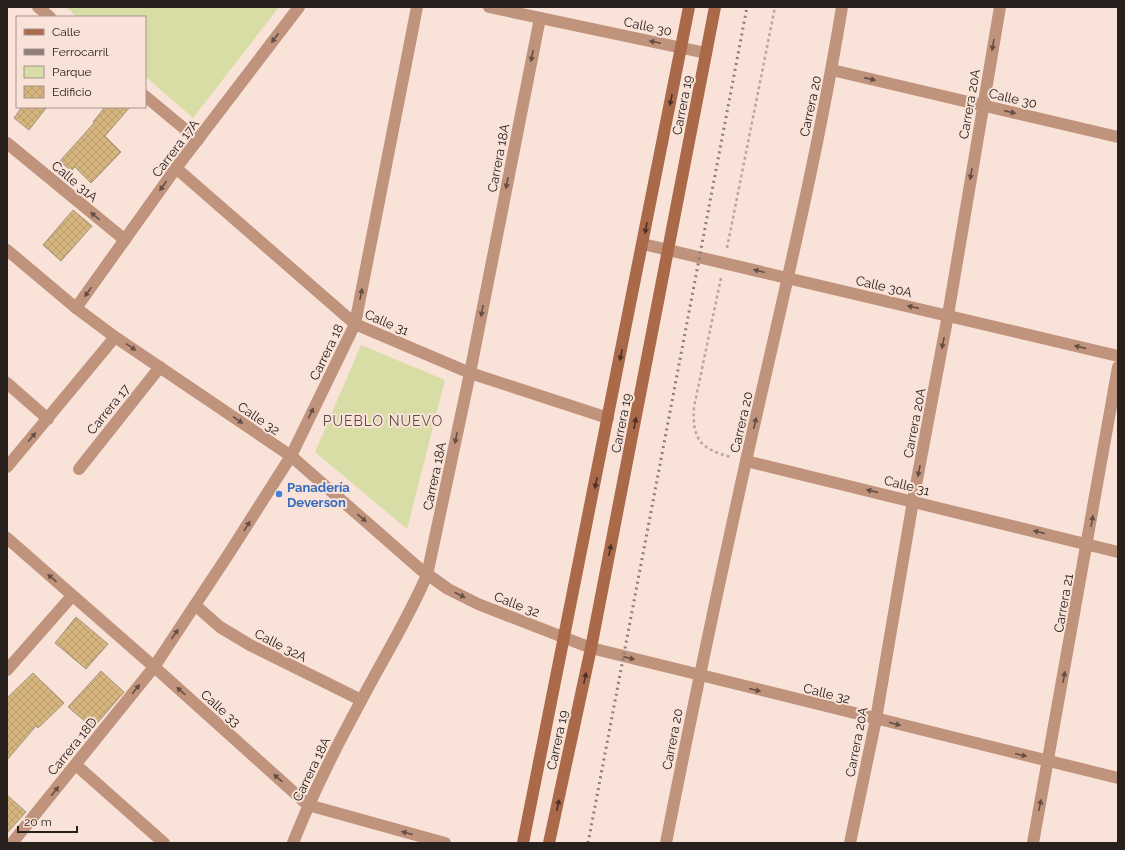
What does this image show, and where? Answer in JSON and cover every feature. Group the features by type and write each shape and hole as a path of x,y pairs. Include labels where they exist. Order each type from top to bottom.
{"main road":[{"name":"Carrera 19","path":"523,843 689,7"},
{"name":"Carrera 19","path":"549,843 591,648 715,7"}],"street":[{"path":"38,7 49,16"},
{"name":"Carrera 17A","path":"76,308 176,168 299,7"},
{"name":"Carrera 18","path":"154,667 291,456 355,324 417,7"},
{"name":"Calle 30","path":"489,7 706,53"},
{"name":"Carrera 20","path":"666,843 699,676 788,278 832,70 842,7"},
{"name":"Carrera 20A","path":"850,843 876,719 913,501 948,315 982,105 1000,7"},
{"name":"Carrera 18A","path":"294,843 308,805 361,700 396,640 427,575 470,373 540,18"},
{"name":"Calle 30","path":"832,70 1118,137"},
{"path":"146,97 198,140"},
{"name":"Calle 31A","path":"7,143 125,240"},
{"name":"Calle 31","path":"176,168 355,324 470,373 608,418"},
{"name":"Calle 30A","path":"643,244 1118,356"},
{"name":"Calle 32","path":"7,250 76,308 115,337 291,456 427,575 448,589 478,604 591,648 699,676 1118,778"},
{"path":"7,467 115,337"},
{"name":"Carrera 17","path":"79,469 160,367"},
{"name":"Carrera 21","path":"1033,843 1088,544 1118,367"},
{"path":"7,383 48,419"},
{"name":"Calle 31","path":"746,461 1118,552"},
{"name":"Calle 33","path":"7,538 308,805 445,843"},
{"path":"7,670 72,596"},
{"name":"Calle 32A","path":"195,605 220,627 250,645 361,700"},
{"name":"Carrera 18D","path":"12,843 154,667"},
{"path":"76,765 164,843"}],"path":[{"path":"746,461 709,449 696,436 693,421 694,407 775,7"}],"green space":[{"path":"66,7 279,7 193,118 146,77 146,16 76,16"},
{"path":"361,345 445,380 407,529 315,452"}],"building":[{"path":"21,108 46,108 29,130 14,118"},
{"path":"104,108 129,108 105,136 121,152 91,183 75,167 71,171 60,161 94,123 93,122"},
{"path":"73,210 92,226 61,261 43,245"},
{"path":"76,617 108,644 86,669 55,643"},
{"path":"101,671 124,692 93,728 68,707"},
{"path":"33,673 64,703 38,728 36,726 7,760 7,698"},
{"path":"7,795 26,812 7,833"}],"railway":[{"path":"588,843 747,7"}],"place":[{"name":"Panadería Deverson","path":"279,494"}],"district":[{"name":"PUEBLO NUEVO","path":"383,421"}]}
